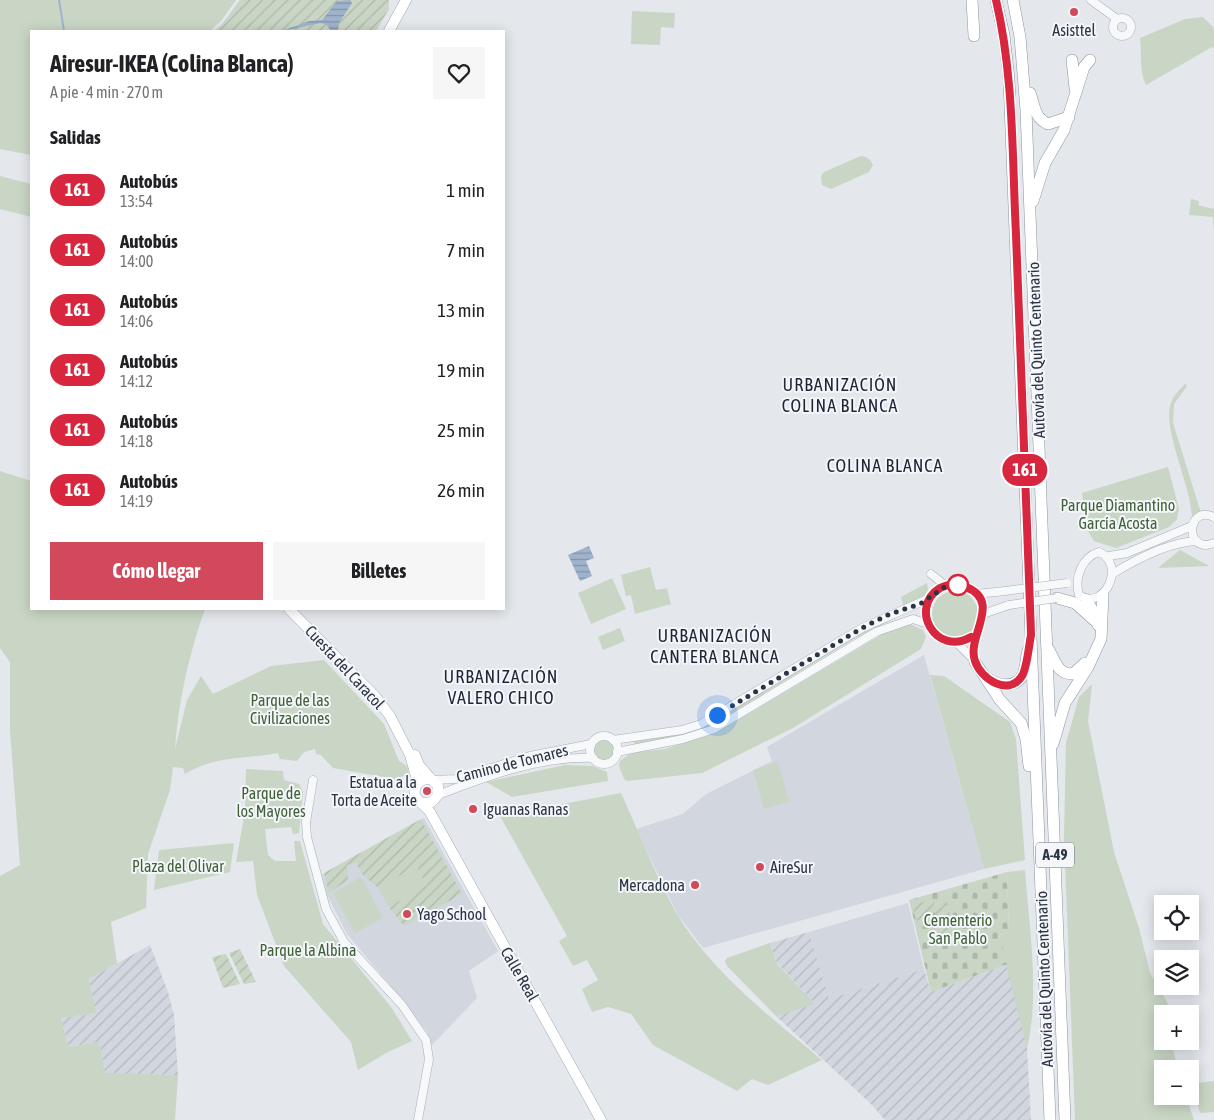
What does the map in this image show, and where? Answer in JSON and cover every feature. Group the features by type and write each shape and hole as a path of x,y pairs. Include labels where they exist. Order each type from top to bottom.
{"highway":[{"path":"972,0 974,36"},
{"name":"Autovía del Quinto Centenario","path":"996,0 1004,35 1009,79 1050,1120"},
{"name":"Autovía del Quinto Centenario","path":"1012,0 1020,37 1025,78 1065,1120"},
{"path":"1072,60 1076,93"},
{"path":"1031,207 1045,163 1069,117 1084,67 1090,60"},
{"path":"1025,78 1036,113 1041,121 1048,124 1069,117"},
{"path":"1051,750 1065,704 1088,667 1101,639 1103,595"},
{"path":"1047,646 1060,671 1074,674 1082,668 1098,638 1098,626 1092,609 1082,597"},
{"path":"1057,598 1075,603 1089,614 1098,626"},
{"path":"982,674 1001,685 1016,682 1023,675 1031,635"},
{"path":"975,662 1000,700 1021,723 1026,739 1038,821"}],"main road":[{"path":"390,30 406,0"},
{"name":"Cuesta del Caracol","path":"290,610 375,696 390,716 410,755 418,783"},
{"name":"Cuesta del Caracol","path":"297,610 389,704 400,721 419,765 432,780"},
{"path":"423,779 432,780 439,789 437,798 430,803 423,803 415,794 418,783 423,779"},
{"name":"Calle Real","path":"437,798 439,828"},
{"name":"Calle Real","path":"423,803 439,828 601,1120"}],"street":[{"path":"1091,0 1117,19"},
{"path":"1082,597 1076,587 1077,577 1088,558 1093,554 1100,552 1109,556 1127,553 1192,526 1200,516 1214,517"},
{"path":"1192,526 1193,536 1197,541 1204,545 1214,543"},
{"path":"1112,574 1129,564 1171,547 1197,541"},
{"path":"983,614 1009,605 1057,598 1082,597 1096,599 1103,595 1112,574 1113,565 1109,556"},
{"path":"928,624 926,613 933,595 931,574 946,586"},
{"path":"976,594 1067,582 1077,577"},
{"path":"614,740 617,752 614,758 608,763 600,763 593,758 590,752 591,744 596,738 603,736 614,740 682,730 701,724 862,628 933,595 946,586 960,585 976,594 983,607 982,622 975,634 972,649 975,662"},
{"path":"617,752 698,736 714,729 876,632 913,619 928,624 941,638 956,642 966,640 975,634"},
{"path":"956,642 975,662"},
{"name":"Camino de Tomares","path":"432,780 456,779 530,756 591,744"},
{"name":"Camino de Tomares","path":"437,798 506,771 542,762 593,758"},
{"path":"313,780 306,822 307,836 326,909 344,942 402,1005 426,1040 429,1059 418,1120"}],"shaded area":[{"path":"924,655 984,869 703,948 678,915 636,829 683,814 706,794 772,761 767,747"},
{"name":"Yago School","path":"424,818 498,951 469,971 477,998 432,1045 427,1032 410,1009 347,934 327,895 322,875"},
{"path":"908,903 924,969 829,999 809,932"},
{"path":"809,932 829,999 924,969 931,992 1008,964 1027,1048 1031,1120 885,1120 870,1103 776,1016 814,1003 777,963 770,943"},
{"path":"150,945 168,992 174,1015 178,1075 105,1074 99,1042 68,1047 61,1018 95,1013 89,979"}],"green space":[{"path":"0,0 236,0 221,21 211,30 30,30 30,155 0,149"},
{"path":"240,0 389,0 389,9 377,30 215,30"},
{"path":"632,11 675,13 674,28 661,27 660,45 631,44"},
{"path":"1203,17 1214,28 1214,49 1212,47 1146,85 1142,68 1140,38 1185,19"},
{"path":"861,156 871,161 873,165 869,172 831,189 822,185 821,176 824,172"},
{"path":"0,176 30,184 30,217 0,209"},
{"path":"1191,199 1199,201 1198,205 1214,209 1214,232 1213,217 1189,215"},
{"path":"1185,384 1187,386 1174,404 1173,423 1201,513 1192,518 1191,505 1174,445 1169,417 1172,400"},
{"name":"Parque Diamantino García Acosta","path":"1168,467 1179,509 1177,519 1169,527 1116,548 1094,541 1088,531 1082,493"},
{"name":"Parque de las Civilizaciones","path":"0,471 30,481 30,610 205,610 185,678 175,749 187,700 201,676 213,694 271,666 324,660 384,724 399,761 407,766 409,774 395,779 333,768 321,755 316,754 315,749 304,752 297,761 280,759 278,753 219,761 196,768 185,774 183,768 173,767 170,790 148,854 146,908 111,922 117,963 89,979 96,1013 61,1018 68,1047 99,1042 105,1073 178,1075 175,1120 0,1120 0,876 20,865 10,730 10,662 0,648"},
{"path":"1180,550 1209,566 1158,568"},
{"path":"650,567 656,590 667,588 671,604 635,614 631,595 626,596 621,575"},
{"path":"612,578 626,609 591,624 578,593"},
{"path":"927,583 928,590 921,601 903,605 901,597"},
{"path":"960,591 972,597 977,605 977,623 972,631 964,636 950,637 938,631 933,623 932,609 938,597 946,592"},
{"path":"896,616 896,618 854,639 710,726 678,737 634,744 634,741 676,734 878,622"},
{"path":"910,624 923,630 926,637 921,649 793,728 702,773 627,781 624,779 619,766 620,761 631,753 664,749 707,736 755,710 896,626"},
{"path":"620,628 625,641 603,650 598,637"},
{"path":"930,675 944,676 1010,722 1016,739 1025,860 984,869"},
{"path":"1092,684 1088,721 1114,852 1139,928 1150,973 1154,980 1154,995 1163,995 1169,1005 1154,1005 1154,1050 1173,1050 1176,1060 1154,1060 1154,1105 1189,1105 1194,1120 1075,1120 1064,836 1066,743 1079,697"},
{"path":"604,740 611,743 614,750 611,757 604,760 597,757 594,750 597,743"},
{"path":"778,762 789,802 764,809 753,770"},
{"path":"565,765 593,766 607,772 608,781 512,797 486,782"},
{"name":"Parque la Albina","path":"246,769 283,771 284,780 299,784 303,792 299,833 293,834 291,827 265,829 268,855 275,861 296,861 294,841 300,841 323,924 391,1007 412,1041 386,1053 358,1070 351,1042 284,966 257,895 253,861 236,862 245,811"},
{"path":"621,793 662,885 677,914 691,935 725,975 822,1060 768,1085 752,1079 737,1091 653,1045 631,1014 608,1007 592,1012 582,989 598,980 587,960 573,966 559,941 567,936 500,816"},
{"path":"421,819 462,894 404,926 389,907 427,885 416,866 378,888 363,875 356,863 347,865 348,880 329,893 324,873"},
{"name":"Plaza del Olivar","path":"234,843 230,872 154,890 159,850"},
{"path":"416,866 427,885 389,907 378,888"},
{"path":"1025,870 1033,983 1033,1006 1027,1048 999,935 1009,932 1007,872"},
{"name":"Cementerio San Pablo","path":"1007,872 1009,932 999,935 1008,964 931,992 909,900"},
{"path":"361,877 383,918 355,933 333,893"},
{"path":"936,899 924,927 915,917 916,904"},
{"path":"947,902 950,915 943,922 930,926 939,905"},
{"path":"945,927 952,931 955,930 957,941 950,942 946,937 935,940 945,938 948,943 927,950 928,931"},
{"path":"770,943 777,964 815,1004 776,1016 727,966 725,961 727,958"},
{"path":"240,949 256,982 244,984 229,953"},
{"path":"226,954 240,984 223,988 212,957"},
{"path":"1214,1081 1214,1112 1200,1113 1198,1105 1199,1083"}],"water":[{"path":"350,0 352,3 339,23 338,30 330,30 326,24 321,23 285,30 309,21 322,20 337,1"},
{"path":"589,546 594,558 586,561 592,576 580,581 568,555"}],"waterway":[{"path":"59,0 64,30"}],"bus line":[{"name":"161","path":"971,637 961,641 947,641 935,634 930,628 926,617 928,601 940,588 955,584 964,586 973,591 980,600 983,607 982,622 975,634 972,649 975,662 982,674 1001,685 1009,685 1016,682 1023,675 1031,635 1019,303 1009,79 1004,35 996,0"}],"place":[{"name":"Asisttel","path":"1074,12"},
{"name":"Estatua a la Torta de Aceite","path":"427,791"},
{"name":"Iguanas Ranas","path":"473,809"},
{"name":"AireSur","path":"760,867"},
{"name":"Mercadona","path":"695,885"},
{"name":"Yago School","path":"407,914"}],"district":[{"name":"URBANIZACIÓN COLINA BLANCA","path":"840,395"},
{"name":"COLINA BLANCA","path":"885,466"},
{"name":"URBANIZACIÓN CANTERA BLANCA","path":"715,646"},
{"name":"URBANIZACIÓN VALERO CHICO","path":"501,688"}],"route":[{"path":"717,715 862,628 890,614 920,604 930,598 940,588 955,584 960,585 958,585"}],"park label":[{"name":"Parque de los Mayores","path":"271,802"}]}
